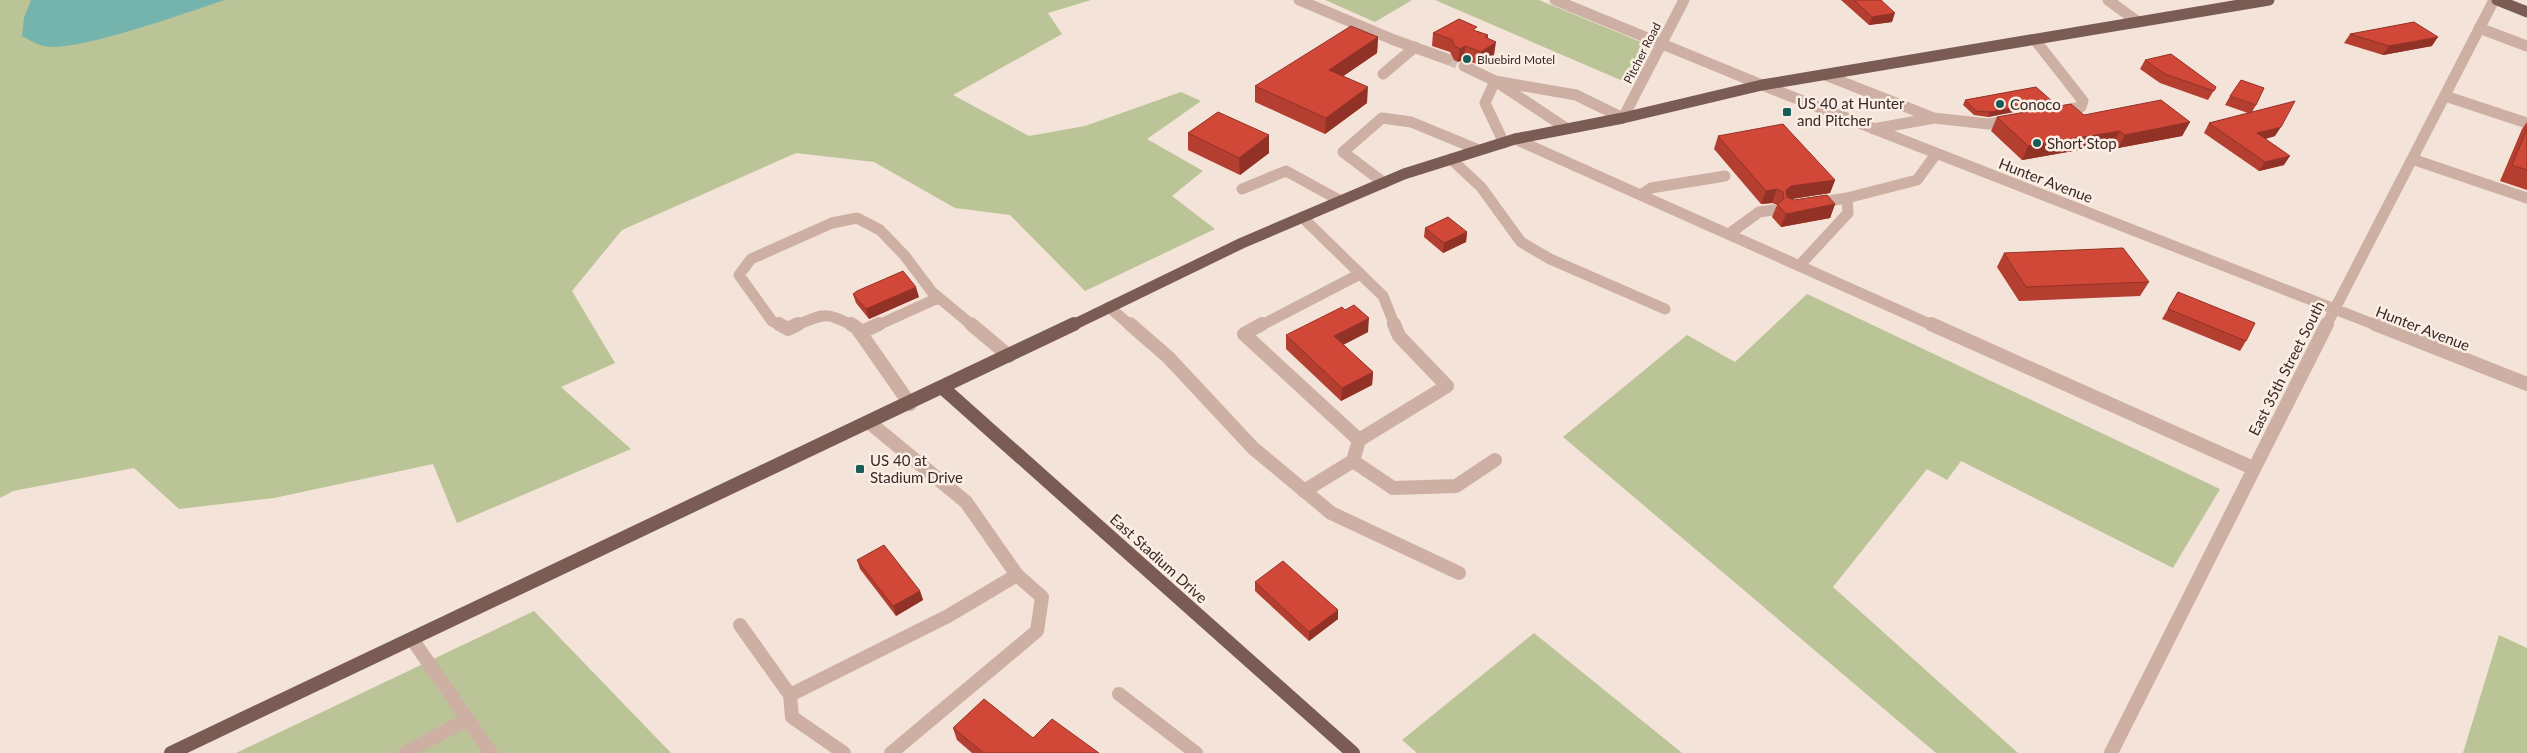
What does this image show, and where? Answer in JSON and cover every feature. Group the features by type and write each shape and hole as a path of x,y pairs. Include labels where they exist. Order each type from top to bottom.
{"main road":[{"path":"171,753 910,404 1242,243 1384,183 1451,159 1510,141 1566,128 1623,118 1762,85 2035,40 2241,2 2269,0"},
{"path":"2496,0 2527,12"},
{"name":"East Stadium Drive","path":"943,388 1353,753"}],"street":[{"path":"1299,0 1415,48 1447,59"},
{"name":"Hunter Avenue","path":"1555,0 1936,154 2527,384"},
{"name":"Pitcher Road","path":"1623,118 1684,0"},
{"path":"2108,0 2138,22"},
{"name":"East 35th Street South","path":"2111,753 2253,468 2479,28 2496,0"},
{"path":"2479,28 2527,46"},
{"path":"2035,40 2083,102 2082,106 2053,112"},
{"path":"1383,74 1415,48"},
{"path":"1464,66 1495,81 1566,128"},
{"path":"1825,75 1934,118 1988,124 2025,117"},
{"path":"1495,81 1576,96 1623,118"},
{"path":"1495,81 1485,103 1510,141 1641,195 2253,468"},
{"path":"2445,96 2527,124"},
{"path":"1384,183 1342,152 1382,118 1411,122 1479,150"},
{"path":"1873,129 1934,118"},
{"path":"1808,204 1847,198 1917,180 1936,154"},
{"path":"1451,159 1481,188 1521,242 1550,259 1665,308"},
{"path":"2412,159 2527,198"},
{"path":"1242,189 1286,172 1342,201"},
{"path":"1641,195 1651,188 1725,176"},
{"path":"1799,266 1848,213 1847,198"},
{"path":"1729,234 1758,212 1773,210"},
{"path":"910,404 857,328 839,318 822,314 788,328 772,321 739,275 750,259 832,222 857,218 880,230 905,256 938,298 1009,356"},
{"path":"1302,218 1383,296 1399,336 1447,386 1359,440 1353,461 1304,491"},
{"path":"1359,440 1244,334 1360,274"},
{"path":"860,332 938,298"},
{"path":"1109,307 1168,357 1253,448 1330,513 1459,573"},
{"path":"870,423 966,502 1017,576 1042,598 1037,631 891,753"},
{"path":"1353,461 1393,488 1456,486 1495,460"},
{"path":"790,695 948,616 1017,576"},
{"path":"740,626 790,695 792,716 844,753"},
{"path":"412,639 491,753"},
{"path":"1119,694 1196,753"},
{"path":"405,753 468,719"}],"green space":[{"path":"0,0 1091,0 1048,13 1062,34 953,95 1029,136 1085,126 1181,92 1201,101 1147,139 1203,171 1172,196 1215,229 1085,291 1010,215 955,208 874,162 796,153 622,230 572,291 615,363 561,387 631,449 457,523 433,464 274,498 179,509 134,468 13,491 0,498"},
{"path":"1325,0 1412,0 1375,22"},
{"path":"1435,0 1539,0 1646,44 1647,50 1625,82"},
{"path":"1807,294 2220,489 2173,568 1961,461 1947,480 1927,469 1833,587 2018,753 1936,753 1563,437 1687,335 1735,362"},
{"path":"534,611 671,753 236,753"},
{"path":"1534,633 1682,753 1417,753 1402,740"},
{"path":"2499,635 2527,648 2527,753 2463,753"}],"water":[{"path":"31,0 225,0 106,38 59,47 43,46 22,36 24,18"}],"building":[{"path":"1854,0 1881,0 1895,13 1872,17"},
{"path":"1459,19 1477,27 1473,30 1488,35 1485,37 1496,42 1481,52 1465,46 1460,49 1455,46 1451,39 1433,33"},
{"path":"2414,22 2438,37 2389,46 2350,34"},
{"path":"1351,26 1378,37 1329,70 1368,87 1326,118 1255,86"},
{"path":"2171,54 2216,87 2214,91 2165,74 2145,60"},
{"path":"2241,80 2264,88 2256,105 2230,96"},
{"path":"2036,87 2052,101 1990,112 1976,111 1965,100"},
{"path":"2161,100 2190,122 2125,135 2120,131 2028,146 1997,117 2071,104 2084,115"},
{"path":"2295,101 2281,127 2257,133 2290,156 2265,162 2209,123"},
{"path":"1218,112 1269,135 1239,158 1188,133"},
{"path":"1783,124 1835,180 1791,186 1786,190 1787,197 1794,200 1827,195 1835,204 1786,214 1777,204 1784,199 1783,192 1777,189 1766,191 1718,136"},
{"path":"2527,129 2527,170 2512,165"},
{"path":"1448,217 1467,232 1444,243 1425,228"},
{"path":"2123,248 2149,282 2026,287 2004,253"},
{"path":"903,271 916,287 866,309 853,294 857,291"},
{"path":"2178,292 2255,323 2246,341 2168,309"},
{"path":"1354,305 1369,318 1334,336 1373,372 1342,388 1286,335 1342,307 1345,310"},
{"path":"884,545 920,591 893,606 857,560"},
{"path":"1283,561 1338,610 1309,632 1255,582"},
{"path":"984,699 1033,738 1052,719 1099,753 984,753 953,728"}],"tunnel":[{"path":"1447,59 1464,66"}],"place":[{"name":"Bluebird Motel","path":"1467,59"},
{"name":"Conoco","path":"2000,104"},
{"name":"US 40 at Hunter and Pitcher","path":"1787,112"},
{"name":"Short Stop","path":"2037,143"},
{"name":"US 40 at Stadium Drive","path":"860,469"}]}
